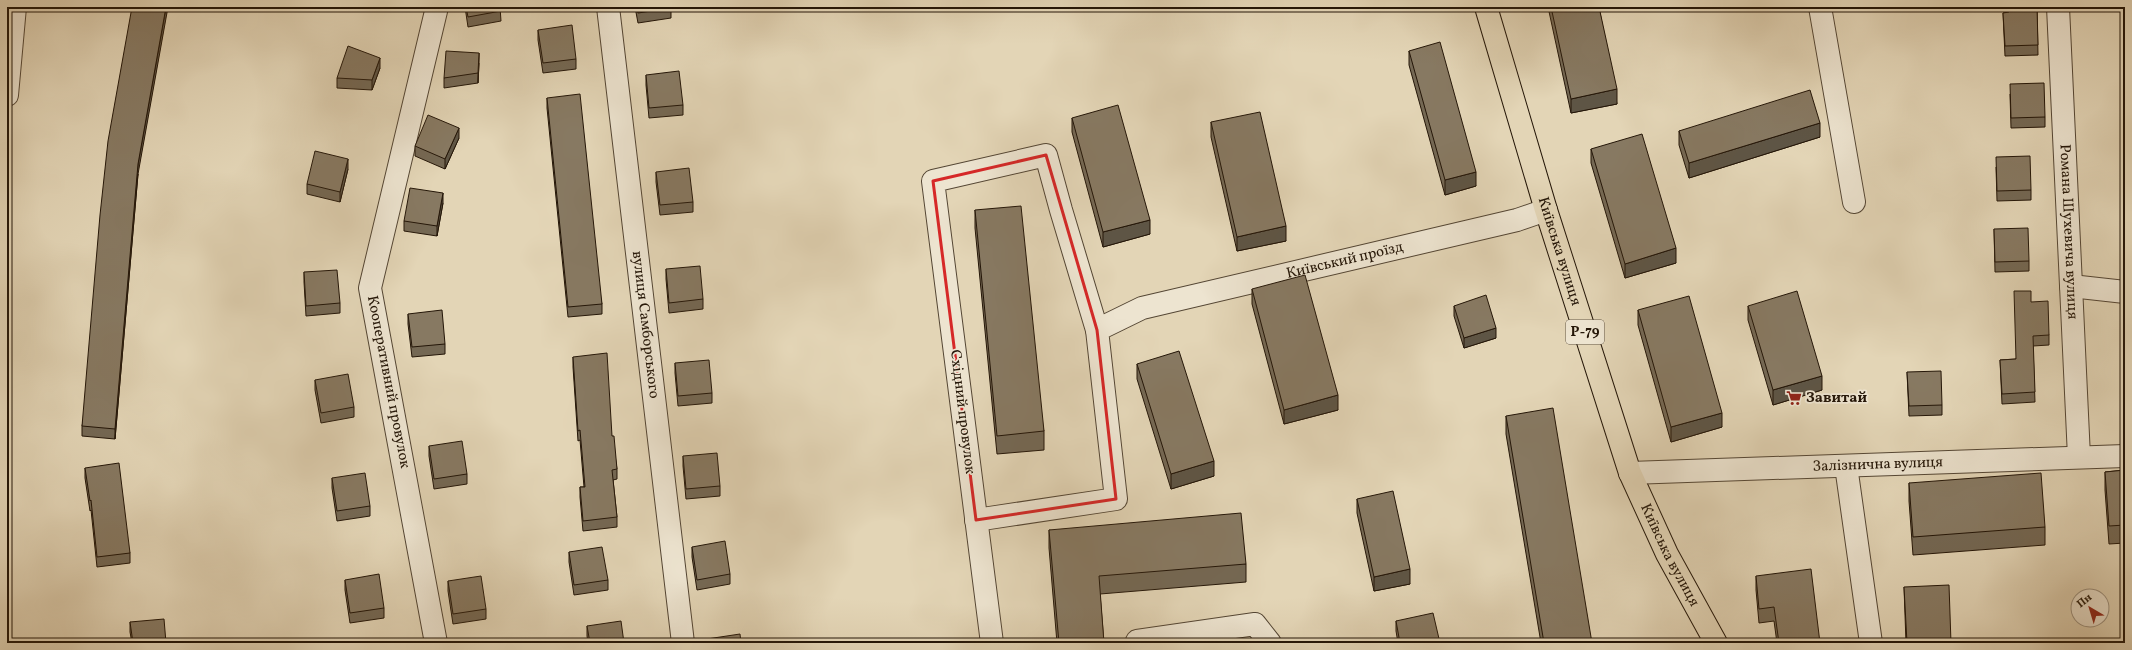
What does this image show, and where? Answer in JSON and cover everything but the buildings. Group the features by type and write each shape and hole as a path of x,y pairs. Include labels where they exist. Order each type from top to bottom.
{"main road":[{"name":"Київська вулиця","path":"1486,7 1546,210 1630,473 1667,554 1716,643"}],"street":[{"path":"7,95 15,7"},
{"name":"Кооперативний провулок","path":"436,643 370,288 437,7"},
{"name":"вулиця Самборського","path":"608,7 682,643"},
{"path":"1820,7 1854,202"},
{"name":"Романа Шухевича вулиця","path":"2058,7 2079,457"},
{"name":"Східний провулок","path":"992,643 933,181 1046,155 1097,330"},
{"name":"Київський проїзд","path":"1097,330 1142,308 1517,220 1546,210"},
{"path":"2071,286 2125,292"},
{"path":"976,520 1116,499 1097,330"},
{"name":"Залізнична вулиця","path":"1630,473 2125,456"},
{"path":"1846,466 1871,643"},
{"path":"1137,643 1137,641 1255,624 1270,643"}],"highlighted area":[{"path":"1046,155 1097,330 1116,499 976,520 933,181"}],"place":[{"name":"Завитай","path":"1794,398"}]}
